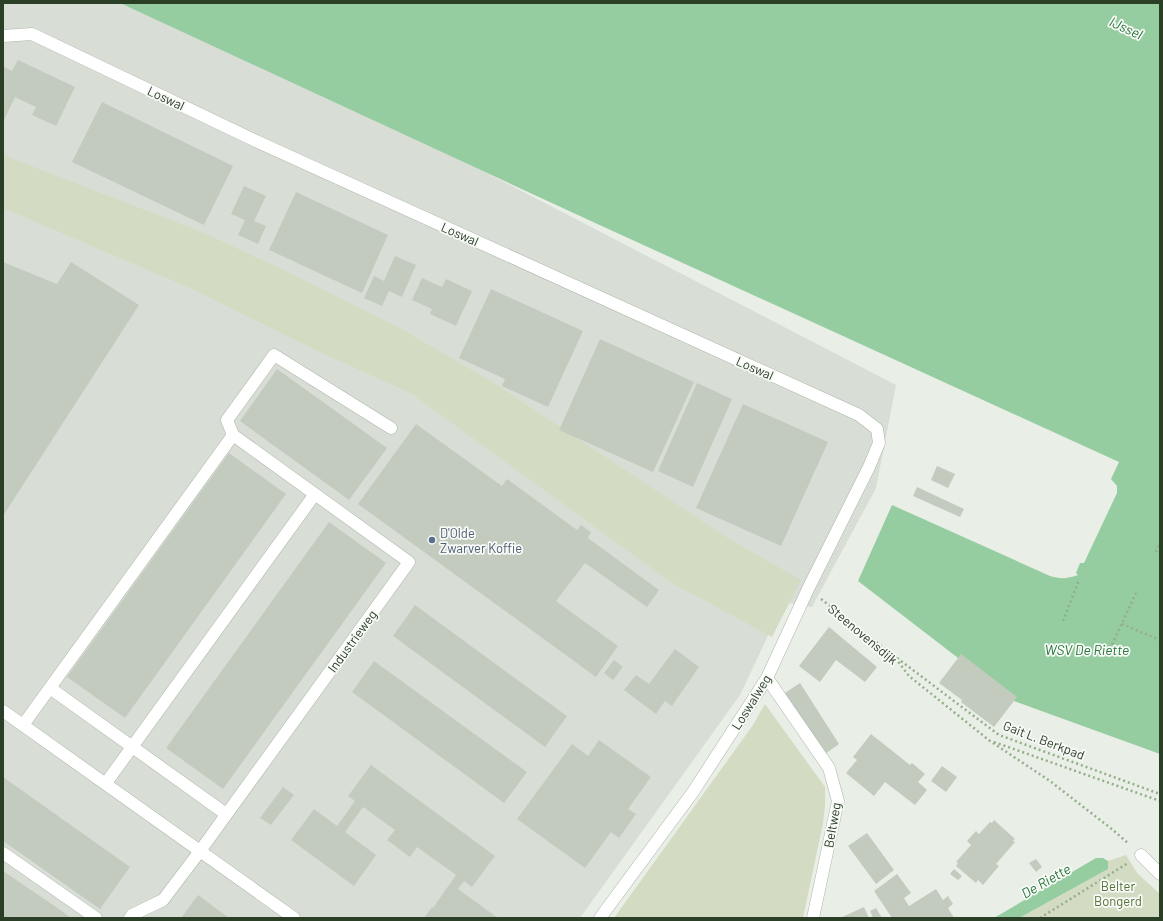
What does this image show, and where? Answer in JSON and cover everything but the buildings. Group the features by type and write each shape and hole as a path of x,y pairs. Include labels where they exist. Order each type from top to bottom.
{"street":[{"name":"Loswal","path":"3,36 32,34 256,141 859,415 877,429 879,443 869,467"},
{"path":"24,725 233,435 227,420 274,355 391,428"},
{"name":"Industrieweg","path":"130,918 132,915 163,900 409,562 233,435"},
{"name":"Loswalweg","path":"600,918 693,792 767,678 808,589 869,467"},
{"path":"106,783 314,494"},
{"name":"Beltweg","path":"767,678 829,768 838,801 813,918"},
{"path":"50,688 226,814"},
{"path":"3,711 294,918"},
{"path":"3,853 96,918"},
{"path":"1141,855 1160,874"}],"path":[{"path":"1156,552 1160,544"},
{"path":"1062,621 1079,580"},
{"name":"Steenovensdijk","path":"808,589 894,656 909,676 990,741 1050,781 1113,830 1141,855"},
{"path":"1110,649 1136,593"},
{"path":"1122,624 1160,640"},
{"name":"Gait L. Berkpad","path":"894,656 999,735 1160,794"},
{"name":"Steenovensdijk","path":"990,741 1160,801"},
{"path":"1040,918 1141,855"}],"shaded area":[{"path":"3,3 159,3 896,385 876,488 812,607 784,602 740,695 580,918 3,918"}],"green space":[{"path":"3,155 202,232 290,273 403,330 491,381 723,535 801,580 772,637 672,583 412,394 311,348 192,289 3,208"},
{"path":"765,704 825,787 823,823 803,918 614,918 753,725"},
{"name":"Belter Bongerd","path":"1126,855 1137,873 1160,894 1160,918 1019,918 1107,869 1108,861"}],"water":[{"path":"120,3 1160,3 1160,754 1014,701 858,581 892,505 1050,576 1064,578 1078,575 1076,573 1080,563 1084,563 1117,493 1117,486 1111,479 1119,462 593,222"},
{"path":"1096,858 1103,858 1108,861 1108,869 1019,918 994,918"}],"place":[{"name":"D'Olde Zwarver Koffie","path":"432,540"}],"water label":[{"name":"IJssel","path":"1126,28"},
{"name":"WSV De Riette","path":"1087,650"},
{"name":"De Riette","path":"1046,881"}]}
